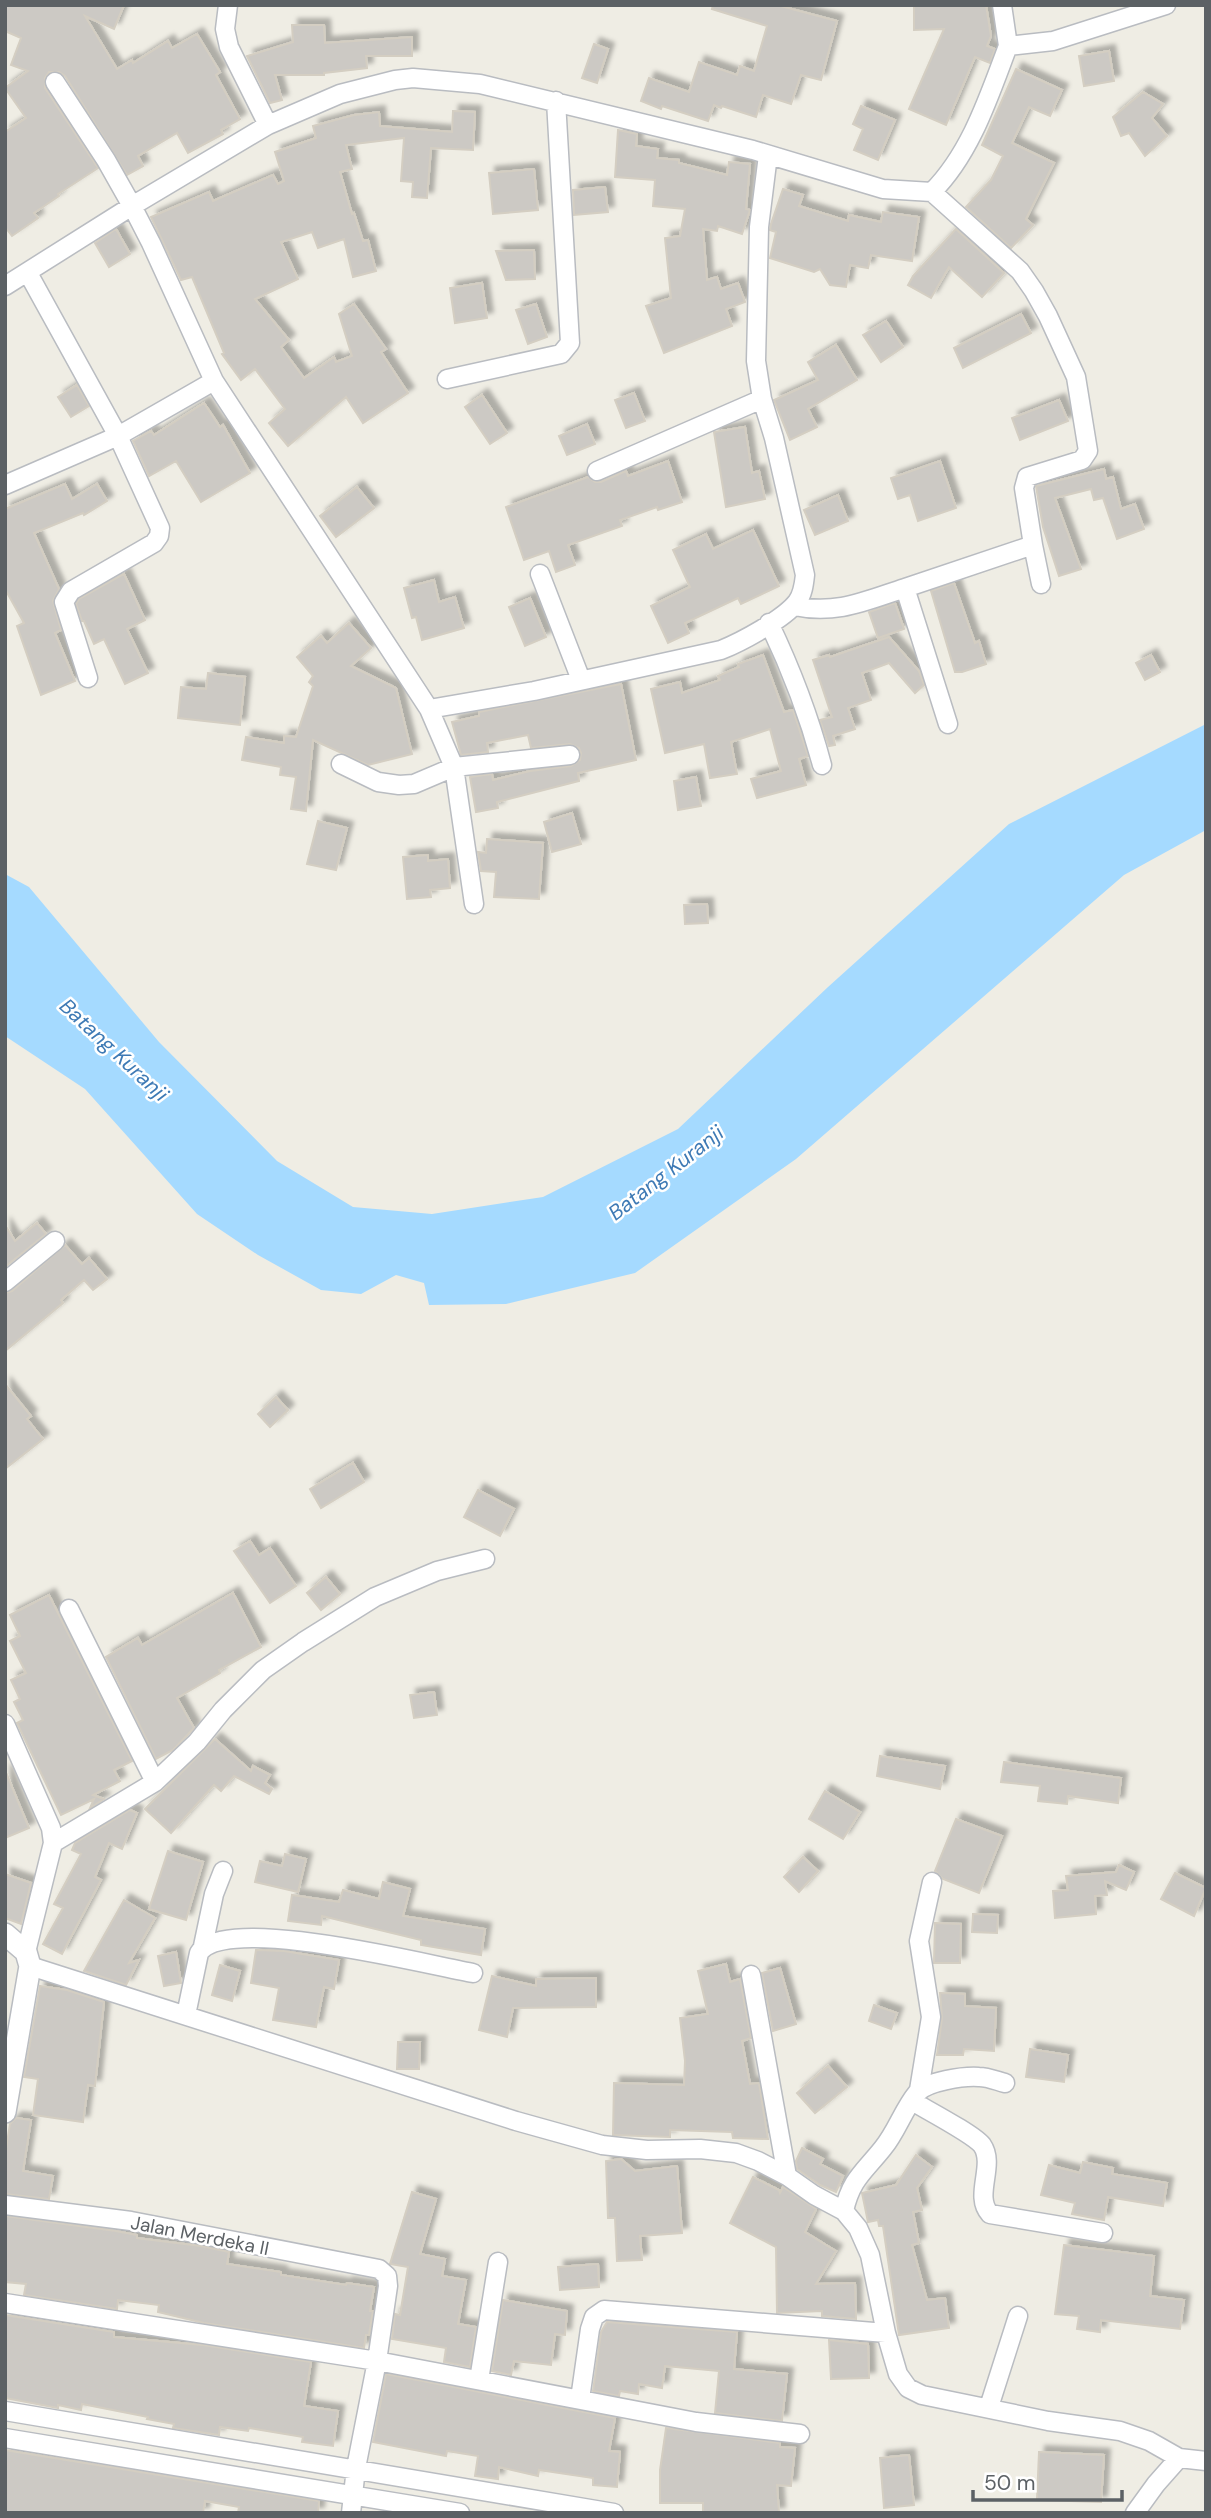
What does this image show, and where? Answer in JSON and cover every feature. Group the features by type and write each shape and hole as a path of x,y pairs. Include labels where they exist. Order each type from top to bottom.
{"street":[{"path":"228,5 225,29 229,47 268,125"},
{"path":"932,191 948,176 971,134 1008,46 1002,5"},
{"path":"1008,46 1053,41 1166,5"},
{"path":"5,286 132,205 268,125 340,94 413,78 480,84 556,101 768,155 883,189 932,191 1020,271 1048,316 1076,377 1088,451 1082,460 1027,477 1024,488 1041,584"},
{"path":"55,82 132,205 214,381 429,709 454,767 474,904"},
{"path":"447,379 561,354 570,343 556,101"},
{"path":"429,709 534,691 721,650 748,638 794,606 801,594 804,575 774,438 762,399 757,361 759,227 768,155"},
{"path":"29,273 118,436 160,528 159,536 153,543 71,591 65,598 88,678"},
{"path":"5,485 118,436 214,381"},
{"path":"597,471 762,399"},
{"path":"794,606 815,610 848,606 1033,545"},
{"path":"540,574 581,680"},
{"path":"905,588 948,724"},
{"path":"769,623 806,710 822,765"},
{"path":"341,764 378,782 399,785 414,784 454,767 570,755"},
{"path":"5,1282 55,1241"},
{"path":"54,1843 155,1782 197,1742 223,1710 263,1670 303,1642 375,1597 437,1571 485,1559"},
{"path":"69,1609 155,1782"},
{"path":"5,1724 51,1828 54,1843 28,1959 5,2112"},
{"path":"187,2015 199,1953 203,1946 214,1894 223,1871"},
{"path":"844,2211 848,2192 855,2180 886,2145 916,2096 931,2017 919,1941 932,1882"},
{"path":"5,1934 28,1959 187,2015 516,2121 602,2145 647,2150 700,2149 736,2153 787,2176 814,2196 844,2211 866,2242 886,2333 898,2374 908,2388 922,2395 1048,2421 1119,2431 1149,2441 1179,2458 1206,2461"},
{"path":"203,1946 212,1942 268,1937 288,1941 321,1942 473,1973"},
{"path":"751,1975 787,2176"},
{"path":"916,2096 954,2078 980,2077 1005,2083"},
{"path":"916,2096 981,2145 986,2158 984,2203 990,2214 1102,2233"},
{"name":"Jalan Merdeka II","path":"5,2205 131,2221 379,2269 388,2280 377,2361"},
{"path":"479,2380 498,2262"},
{"path":"5,2303 377,2361 696,2422 800,2434"},
{"path":"580,2399 590,2329 594,2317 604,2309 886,2333"},
{"path":"989,2407 1018,2316"},
{"path":"352,2504 356,2468 377,2361"},
{"path":"5,2411 356,2468 535,2507 614,2513"},
{"path":"88,2451 91,2425"},
{"path":"5,2438 215,2472 352,2504 460,2513"},
{"path":"215,2472 220,2447"},
{"path":"1135,2513 1179,2458"}],"water":[{"name":"Batang Kuranji","path":"1206,724 1206,830 1124,875 796,1159 635,1273 506,1304 429,1305 424,1283 396,1275 361,1294 321,1290 258,1255 197,1214 85,1089 5,1036 5,874 29,887 159,1042 277,1161 353,1207 432,1214 543,1197 678,1129 828,987 1009,824"}],"building":[{"path":"5,5 124,5 114,29 85,16 117,69 132,60 133,63 168,41 172,48 197,34 220,72 216,75 240,119 221,130 223,134 188,153 177,133 138,156 143,166 127,175 65,76 59,72 49,72 45,78 45,88 98,168 58,194 59,196 34,213 38,218 12,236 5,227 5,132 26,118 5,88 28,71 11,65 21,38 5,31"},
{"path":"713,5 777,5 837,21 821,80 801,75 791,104 763,95 756,117 714,105 708,121 641,101 649,78 689,92 699,62 737,75 740,66 754,71 767,26 712,9"},
{"path":"914,5 986,5 991,36 987,46 995,49 990,63 975,57 946,125 909,109 944,29 914,30"},
{"path":"292,25 324,25 325,43 412,37 412,56 366,56 367,68 324,75 275,75 282,100 270,103 247,56 293,42"},
{"path":"594,44 608,49 597,83 582,78"},
{"path":"1109,51 1114,81 1084,86 1079,56"},
{"path":"1016,69 1062,90 1050,116 1029,107 1012,143 1054,163 1026,219 1033,225 1011,248 966,207 991,180 1003,156 982,145"},
{"path":"1143,92 1163,104 1152,118 1167,136 1145,156 1129,133 1121,136 1113,117"},
{"path":"861,106 895,120 878,160 854,150 863,129 853,124"},
{"path":"453,111 475,112 473,150 431,148 427,198 412,197 413,182 401,181 404,138 346,145 352,169 340,172 363,241 368,240 376,271 353,277 344,239 318,248 312,232 281,242 298,279 255,299 289,340 281,347 304,378 334,357 336,362 352,356 339,314 354,304 386,349 381,352 408,393 363,423 346,397 288,446 269,423 285,409 255,369 241,380 222,354 224,353 192,277 181,280 151,217 209,192 213,201 273,175 278,184 284,181 275,152 316,138 313,126 354,115 379,112 380,126 452,132"},
{"path":"618,130 637,134 636,146 658,149 657,158 679,160 679,163 727,175 729,162 750,164 746,209 750,210 742,234 718,226 717,231 703,229 707,280 717,277 721,289 738,283 745,302 726,309 732,326 664,353 646,306 671,298 665,238 680,236 685,209 653,206 655,180 615,177"},
{"path":"534,169 538,210 493,214 489,173"},
{"path":"605,187 608,212 574,215 573,190"},
{"path":"783,189 803,195 799,206 848,221 849,215 881,222 883,212 919,217 912,261 871,255 868,268 850,265 846,287 830,285 820,269 814,272 770,258 776,232 770,230 771,224"},
{"path":"116,229 130,254 109,267 95,243"},
{"path":"956,229 1004,273 982,297 949,267 931,298 908,285 913,276"},
{"path":"534,250 535,279 506,280 496,251"},
{"path":"482,283 487,318 455,323 450,288"},
{"path":"536,304 547,337 528,344 516,310"},
{"path":"1021,314 1031,333 963,368 954,348"},
{"path":"886,321 903,347 881,362 863,335"},
{"path":"836,345 857,380 808,409 817,427 790,440 774,400 818,380 808,362"},
{"path":"77,385 89,406 71,417 58,397"},
{"path":"634,393 645,421 626,428 615,400"},
{"path":"482,395 507,433 490,444 465,407"},
{"path":"1059,400 1068,421 1020,440 1012,418"},
{"path":"204,403 220,427 223,425 250,473 201,502 176,461 149,476 133,441 151,431 154,435"},
{"path":"587,424 595,444 567,455 559,436"},
{"path":"745,427 752,473 759,471 765,499 726,507 714,432"},
{"path":"668,461 682,502 658,510 657,507 620,520 622,526 568,545 575,565 556,572 549,551 524,560 506,507 588,477 595,482 601,482 626,471 628,476"},
{"path":"940,461 956,508 918,521 910,495 898,499 891,478"},
{"path":"1104,469 1106,479 1113,477 1121,509 1135,504 1144,529 1117,539 1103,498 1094,500 1091,489 1055,498 1081,569 1059,576 1043,527 1036,486"},
{"path":"65,484 72,499 97,484 107,501 84,515 83,513 34,533 59,589 53,601 61,630 55,633 75,681 41,695 17,626 24,623 5,589 5,509"},
{"path":"357,487 374,508 336,537 320,516"},
{"path":"838,495 848,521 815,535 804,510"},
{"path":"753,530 779,586 741,604 738,598 685,623 689,633 668,643 651,606 690,587 673,550 706,534 713,549"},
{"path":"124,574 145,620 127,629 148,673 125,684 104,639 94,644 76,604 79,599"},
{"path":"434,580 439,602 455,597 464,628 422,640 416,617 412,618 404,588"},
{"path":"954,583 975,643 979,641 986,664 962,672 955,672 931,591"},
{"path":"530,598 546,637 525,646 509,607"},
{"path":"895,603 904,629 878,638 869,612"},
{"path":"349,623 371,648 351,666 396,688 412,754 368,765 313,740 306,811 291,809 296,777 280,775 281,767 242,760 246,737 284,743 284,736 296,737 313,686 309,682 313,676 297,657 321,636 327,643"},
{"path":"889,637 919,671 924,685 915,693 889,663 862,673 871,700 848,708 855,729 833,736 835,745 829,746 820,720 832,717 813,660"},
{"path":"763,655 784,712 793,710 808,756 799,759 806,785 757,798 751,779 781,771 770,729 731,742 737,774 710,778 704,744 665,753 651,689 680,682 682,693 720,680 718,676 739,667 738,664"},
{"path":"1151,655 1160,672 1145,680 1136,663"},
{"path":"208,673 245,677 240,725 178,718 181,687 206,689"},
{"path":"621,684 636,760 578,773 579,781 497,802 498,808 476,812 470,777 492,774 493,780 530,771 571,766 580,760 581,753 579,748 570,744 531,748 528,735 487,743 488,752 461,755 452,722 479,716 479,712"},
{"path":"696,777 701,806 678,810 674,781"},
{"path":"572,813 581,844 552,852 544,822"},
{"path":"318,821 347,828 336,870 307,864"},
{"path":"487,839 543,843 539,899 494,897 496,872 481,871 478,852 486,853"},
{"path":"428,855 428,861 448,859 450,888 430,890 431,897 407,899 403,857"},
{"path":"707,904 708,923 685,924 684,905"},
{"path":"37,1223 46,1234 5,1267 5,1225 15,1241"},
{"path":"65,1245 82,1264 89,1258 107,1279 93,1290 84,1280 61,1300 63,1303 5,1351 5,1293 12,1291"},
{"path":"5,1384 31,1416 27,1419 43,1439 5,1469"},
{"path":"276,1397 288,1410 270,1427 258,1414"},
{"path":"353,1463 364,1482 321,1508 310,1489"},
{"path":"478,1490 514,1509 500,1536 464,1517"},
{"path":"250,1541 259,1555 270,1548 296,1586 270,1603 234,1551"},
{"path":"326,1577 340,1594 321,1610 307,1593"},
{"path":"233,1593 261,1647 219,1670 220,1673 177,1698 194,1728 173,1750 156,1759 106,1657 138,1638 142,1645"},
{"path":"49,1595 132,1761 114,1770 120,1781 93,1795 104,1799 90,1808 94,1799 61,1815 17,1723 23,1720 14,1702 20,1699 11,1680 26,1673 10,1641 20,1636 10,1615"},
{"path":"434,1692 437,1715 414,1718 410,1695"},
{"path":"215,1739 251,1771 253,1766 270,1775 265,1783 272,1789 269,1794 234,1776 221,1791 214,1785 171,1833 145,1809"},
{"path":"880,1756 945,1766 940,1789 877,1776"},
{"path":"1004,1762 1121,1778 1118,1803 1068,1796 1067,1804 1038,1801 1040,1786 1001,1782"},
{"path":"5,1770 29,1828 5,1838"},
{"path":"825,1791 860,1812 843,1839 809,1819"},
{"path":"130,1810 137,1813 122,1849 109,1843 95,1877 101,1880 62,1954 43,1944 63,1908 54,1904 81,1854 72,1850 75,1843"},
{"path":"956,1819 1002,1836 979,1893 943,1879 935,1871"},
{"path":"168,1851 203,1862 186,1920 149,1909"},
{"path":"285,1854 306,1859 298,1892 255,1882 260,1861 282,1866"},
{"path":"803,1857 818,1871 799,1892 784,1877"},
{"path":"1119,1865 1134,1872 1126,1890 1105,1881 1107,1895 1095,1896 1096,1914 1055,1918 1053,1891 1068,1890 1066,1876 1116,1872"},
{"path":"1175,1873 1206,1888 1194,1916 1161,1899"},
{"path":"5,1874 31,1883 21,1924 5,1918"},
{"path":"383,1882 410,1889 403,1916 485,1929 481,1955 421,1945 421,1940 322,1916 321,1925 288,1921 292,1895 339,1902 343,1890 379,1899"},
{"path":"124,1900 155,1918 129,1963 139,1960 126,1985 84,1971"},
{"path":"973,1914 998,1915 997,1933 972,1932"},
{"path":"935,1923 961,1924 960,1963 934,1963"},
{"path":"256,1950 284,1951 339,1960 334,1989 324,1987 316,2027 273,2020 279,1988 251,1983"},
{"path":"176,1952 181,1983 164,1986 158,1956"},
{"path":"726,1964 730,1982 740,1979 751,2038 742,2041 750,2084 759,2083 768,2139 733,2138 732,2132 670,2130 670,2137 613,2135 614,2083 684,2085 685,2061 680,2018 708,2014 698,1971"},
{"path":"220,1965 240,1971 232,2001 212,1995"},
{"path":"780,1968 796,2024 773,2031 762,1973"},
{"path":"492,1976 536,1986 536,1979 596,1978 596,2007 513,2008 507,2037 479,2030"},
{"path":"40,1986 67,1990 104,2002 95,2086 88,2085 83,2122 33,2115 38,2079 24,2077"},
{"path":"940,1993 965,1994 965,2006 996,2008 994,2051 964,2049 963,2055 937,2055 942,2018"},
{"path":"874,2005 897,2013 891,2029 869,2021"},
{"path":"398,2042 420,2042 419,2069 397,2069"},
{"path":"1030,2049 1068,2055 1064,2082 1026,2077"},
{"path":"828,2066 847,2087 815,2113 797,2093"},
{"path":"16,2118 31,2120 23,2171 53,2176 49,2199 5,2194 5,2155 10,2124"},
{"path":"802,2148 823,2159 820,2164 843,2176 836,2192 797,2169 796,2161"},
{"path":"916,2155 932,2167 917,2188 922,2210 913,2212 919,2243 912,2245 927,2300 945,2298 949,2328 899,2335 883,2226 879,2226 878,2220 868,2222 862,2193 896,2185"},
{"path":"621,2159 635,2171 677,2166 682,2233 640,2236 642,2260 617,2261 615,2218 608,2218 606,2161"},
{"path":"1083,2162 1113,2168 1112,2174 1167,2183 1163,2206 1108,2197 1104,2220 1072,2214 1075,2203 1041,2195 1049,2165 1080,2173"},
{"path":"753,2177 780,2193 783,2187 816,2209 805,2232 836,2251 816,2284 855,2283 856,2319 822,2316 822,2311 777,2313 776,2247 730,2223"},
{"path":"412,2192 436,2199 420,2254 445,2259 442,2276 466,2280 458,2324 476,2327 470,2367 444,2362 446,2348 392,2339 395,2314 400,2315 408,2267 390,2264"},
{"path":"5,2216 201,2246 229,2252 227,2264 281,2272 281,2275 374,2287 369,2335 366,2335 364,2348 204,2323 158,2312 159,2305 118,2300 117,2309 24,2295 26,2284 5,2282"},
{"path":"1064,2245 1154,2256 1150,2296 1184,2300 1180,2329 1101,2320 1100,2332 1077,2329 1079,2316 1055,2314"},
{"path":"598,2264 599,2287 560,2290 558,2267"},
{"path":"503,2300 567,2311 565,2335 555,2334 551,2365 514,2361 511,2375 492,2371"},
{"path":"5,2315 114,2332 114,2337 203,2345 311,2362 304,2406 338,2411 333,2446 302,2442 303,2437 249,2428 248,2431 220,2427 219,2435 173,2428 174,2424 147,2419 148,2417 82,2404 81,2410 5,2398"},
{"path":"607,2322 737,2332 734,2369 787,2374 782,2421 715,2413 719,2371 665,2366 662,2388 639,2384 638,2394 620,2391 619,2396 593,2391 601,2332"},
{"path":"829,2340 868,2344 869,2378 831,2379"},
{"path":"386,2374 615,2418 609,2451 620,2452 617,2487 593,2485 593,2478 539,2470 538,2476 499,2467 498,2479 475,2476 478,2456 447,2451 446,2456 373,2442"},
{"path":"666,2428 780,2443 780,2447 795,2448 791,2486 777,2485 779,2513 703,2513 703,2503 660,2503 660,2470"},
{"path":"5,2450 319,2501 318,2513 238,2513 239,2507 205,2501 203,2513 5,2513"},
{"path":"1039,2452 1104,2455 1101,2502 1037,2500"},
{"path":"909,2455 914,2505 884,2508 880,2458"}]}
